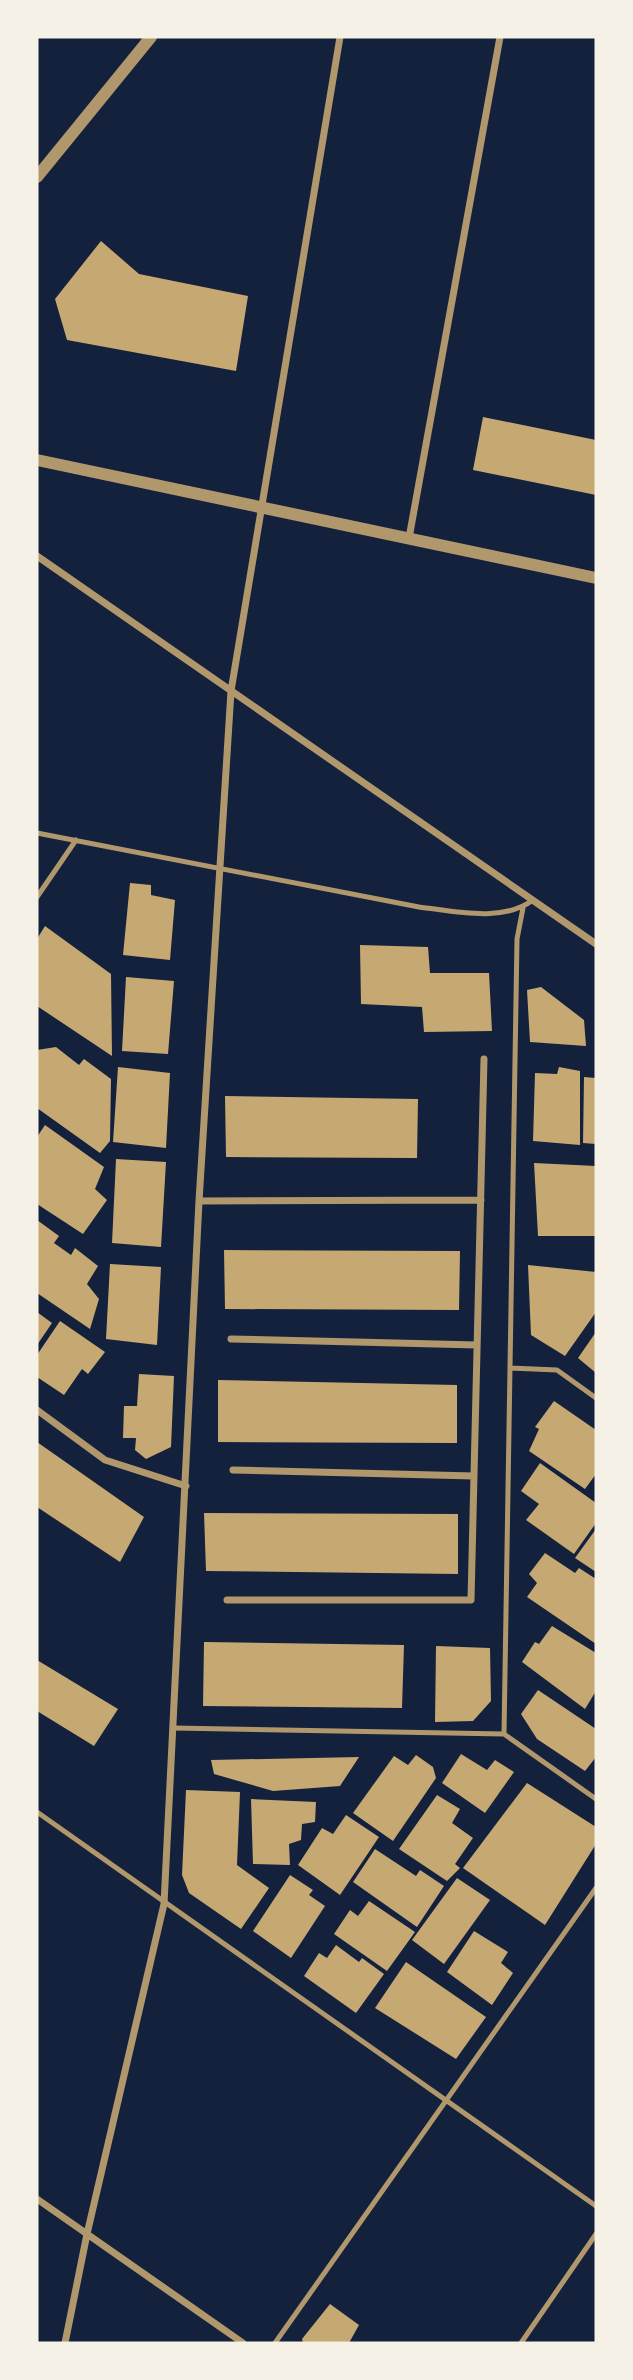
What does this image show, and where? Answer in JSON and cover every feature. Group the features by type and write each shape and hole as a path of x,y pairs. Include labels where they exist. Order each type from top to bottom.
{"street":[{"path":"37,177 151,37"},
{"path":"65,2343 87,2234 164,1904 199,1201 232,691 340,37"},
{"path":"409,538 500,37"},
{"path":"37,460 596,578"},
{"path":"37,556 596,944"},
{"path":"227,1600 471,1600 484,1059"},
{"path":"199,1201 481,1200"},
{"path":"231,1339 477,1345"},
{"path":"37,1410 105,1460 186,1486"},
{"path":"233,1470 474,1476"},
{"path":"37,2199 243,2343"}],"lane":[{"path":"37,832 419,907 483,914 523,908 533,900"},
{"path":"37,897 76,840"},
{"path":"504,1734 517,939 523,908"},
{"path":"510,1368 557,1370 596,1398"},
{"path":"173,1728 504,1734 596,1799"},
{"path":"37,1812 596,2206"},
{"path":"275,2343 596,1888"},
{"path":"521,2343 596,2234"}],"building":[{"path":"101,241 139,274 248,296 236,371 67,340 55,299"},
{"path":"483,417 596,440 596,495 473,470"},
{"path":"130,883 151,885 151,895 175,900 170,960 123,955"},
{"path":"45,926 111,974 112,1056 37,1006 37,939"},
{"path":"360,945 428,947 430,973 489,973 492,1031 424,1032 422,1007 361,1004"},
{"path":"126,977 174,981 168,1054 122,1051"},
{"path":"541,987 584,1020 586,1046 530,1042 527,990"},
{"path":"56,1047 79,1065 84,1059 111,1079 110,1141 100,1153 37,1108 37,1050"},
{"path":"118,1067 170,1073 166,1148 113,1142"},
{"path":"559,1067 580,1071 580,1145 533,1141 535,1073 557,1074"},
{"path":"584,1077 596,1078 596,1144 583,1143"},
{"path":"225,1096 418,1099 417,1158 226,1157"},
{"path":"45,1125 104,1167 95,1189 107,1200 83,1234 37,1204 37,1137"},
{"path":"116,1159 166,1162 161,1247 112,1243"},
{"path":"534,1163 596,1166 596,1236 538,1236"},
{"path":"37,1220 59,1236 54,1243 71,1255 75,1248 98,1266 87,1284 99,1299 90,1329 37,1293"},
{"path":"224,1250 460,1251 459,1310 225,1309"},
{"path":"110,1264 161,1267 157,1345 106,1339"},
{"path":"528,1265 596,1272 596,1312 565,1356 531,1335"},
{"path":"37,1312 52,1323 37,1345"},
{"path":"60,1321 105,1352 88,1374 82,1369 64,1395 37,1377 37,1355"},
{"path":"596,1332 596,1373 578,1358"},
{"path":"139,1374 174,1376 171,1447 146,1459 135,1450 136,1438 123,1438 124,1406 137,1406"},
{"path":"218,1380 457,1385 457,1443 218,1442"},
{"path":"554,1401 596,1430 596,1474 585,1489 529,1451 539,1429 535,1427"},
{"path":"37,1442 144,1517 120,1562 37,1507"},
{"path":"540,1463 596,1503 596,1523 574,1554 526,1520 539,1504 521,1491"},
{"path":"204,1513 458,1514 458,1574 206,1571"},
{"path":"596,1529 596,1572 575,1558"},
{"path":"545,1553 575,1573 579,1568 596,1579 596,1644 527,1597 537,1583 529,1574"},
{"path":"552,1626 596,1653 596,1691 585,1709 522,1662 535,1642 539,1644"},
{"path":"204,1642 404,1645 402,1708 203,1706"},
{"path":"436,1646 490,1648 491,1701 473,1721 435,1722"},
{"path":"37,1660 118,1709 94,1746 37,1711"},
{"path":"538,1690 596,1729 596,1757 585,1771 537,1739 521,1714"},
{"path":"461,1754 487,1770 495,1760 514,1772 485,1813 442,1783"},
{"path":"416,1755 433,1767 436,1778 393,1841 353,1813 394,1756 408,1765"},
{"path":"359,1757 340,1786 273,1791 214,1774 211,1760"},
{"path":"527,1783 596,1827 596,1844 545,1925 463,1868"},
{"path":"186,1790 240,1792 237,1865 269,1888 241,1929 189,1893 182,1875"},
{"path":"437,1795 460,1809 452,1823 473,1838 455,1864 460,1868 447,1881 399,1849"},
{"path":"251,1799 316,1802 315,1822 302,1824 301,1840 289,1844 290,1865 253,1864"},
{"path":"346,1815 379,1837 340,1895 298,1865 322,1828 333,1834"},
{"path":"375,1849 416,1876 420,1870 444,1886 417,1927 353,1882"},
{"path":"290,1875 313,1890 309,1895 325,1906 291,1958 253,1931"},
{"path":"457,1878 490,1900 444,1964 412,1940"},
{"path":"369,1901 415,1932 387,1971 334,1934 350,1910 358,1916"},
{"path":"474,1931 508,1952 501,1963 513,1973 492,2005 447,1972"},
{"path":"336,1945 359,1962 362,1958 384,1974 356,2013 304,1976 319,1953 327,1958"},
{"path":"406,1962 486,2017 456,2059 375,2008"},
{"path":"330,2304 359,2325 349,2343 303,2343 302,2339"}]}
